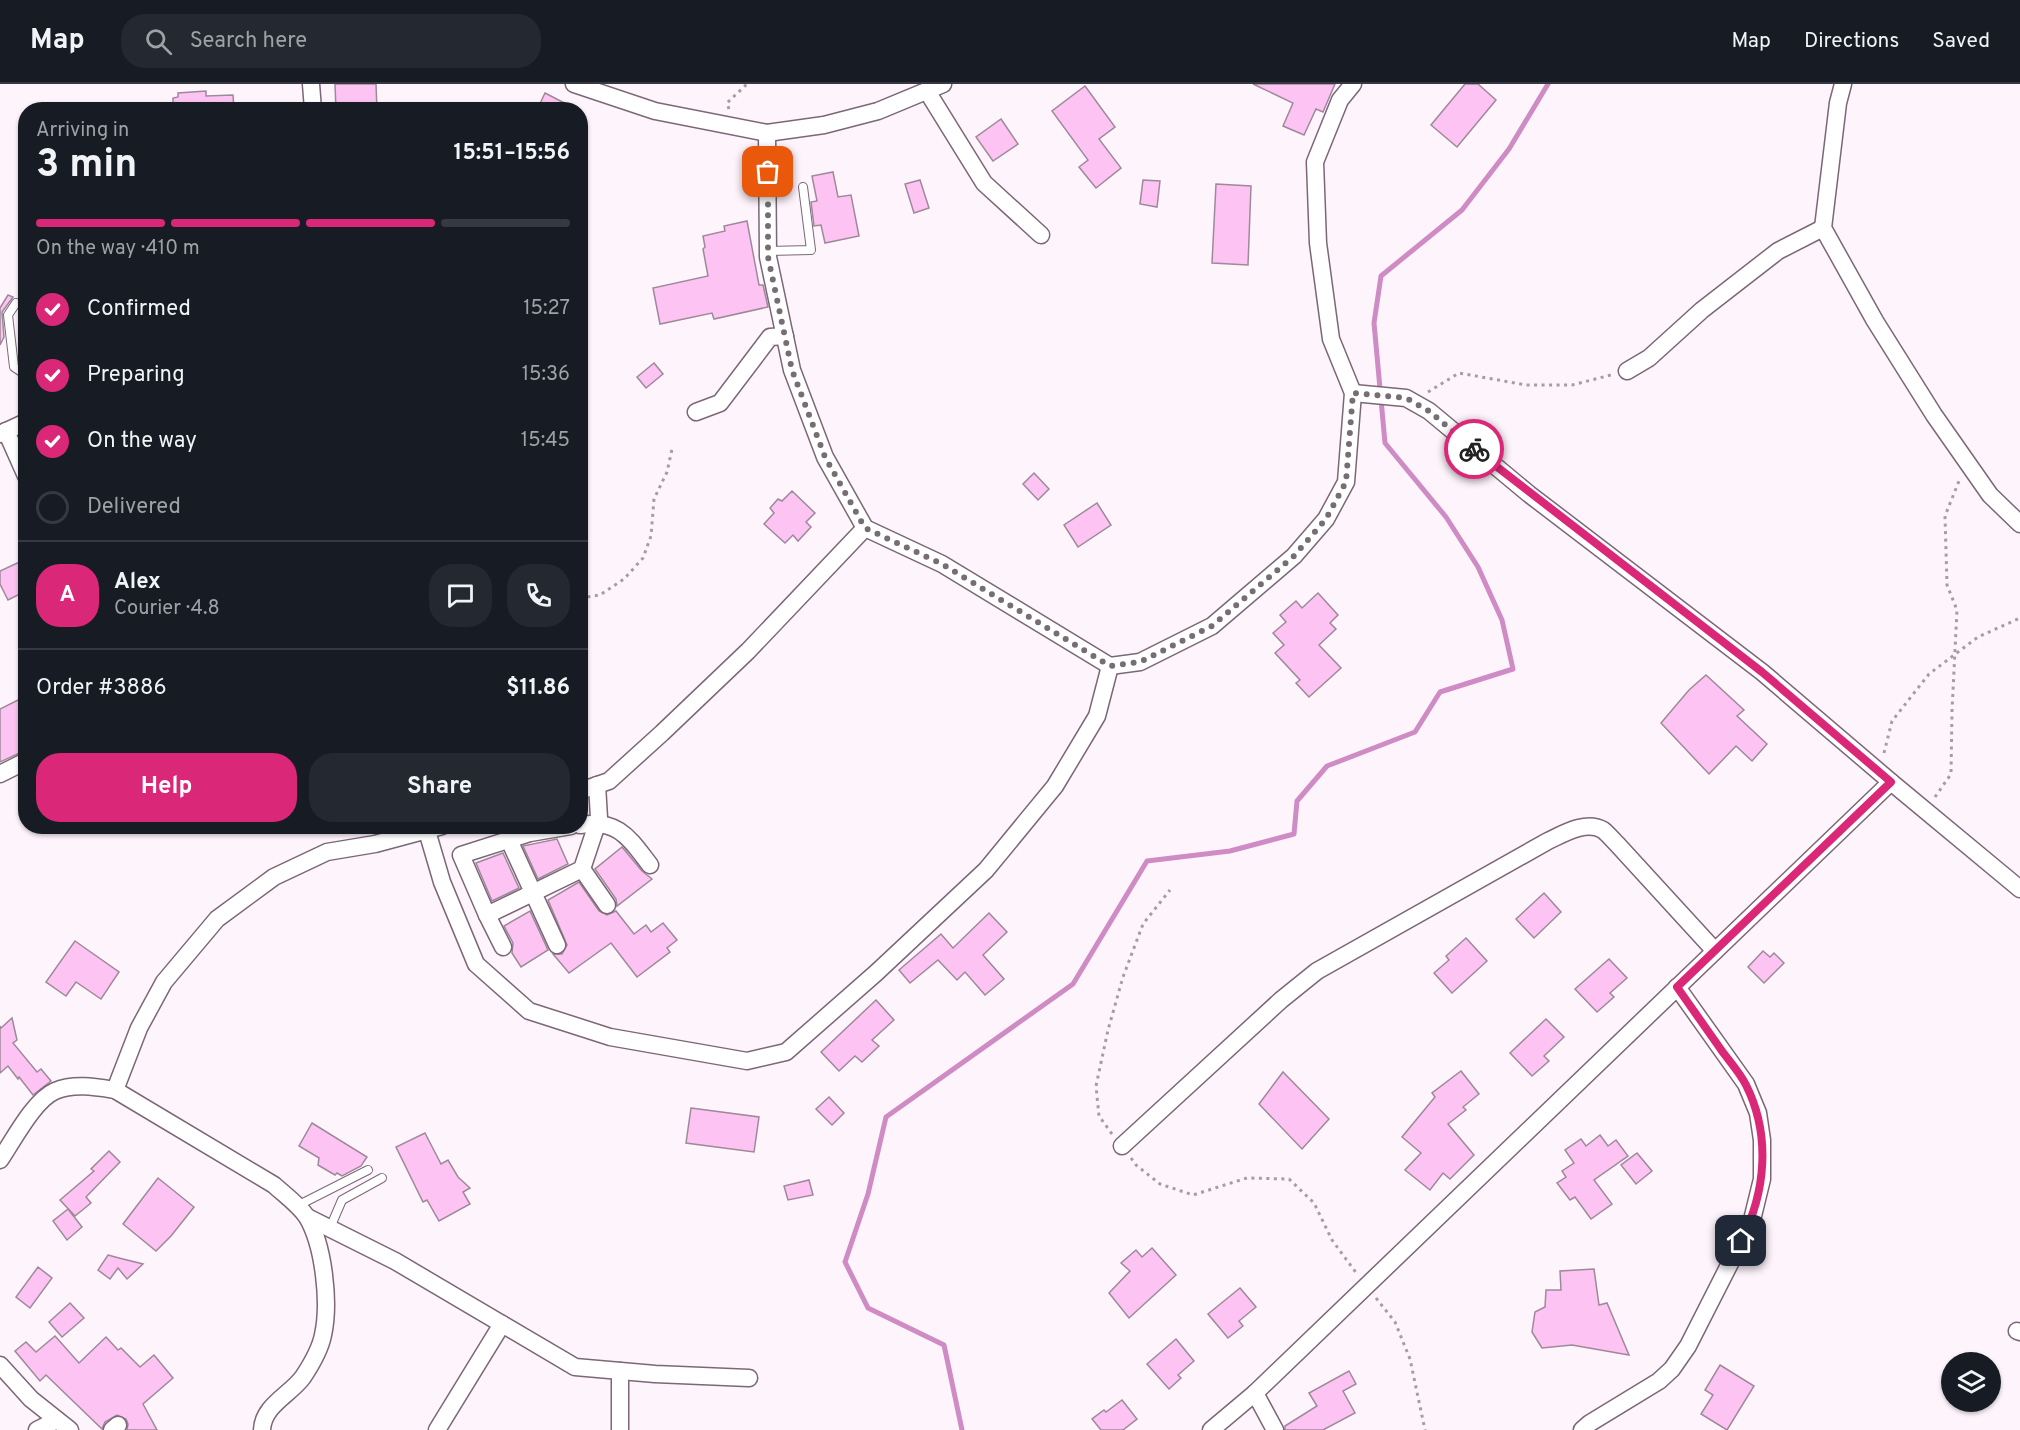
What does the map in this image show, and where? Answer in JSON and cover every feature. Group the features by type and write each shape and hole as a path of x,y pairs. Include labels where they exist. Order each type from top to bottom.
{"street":[{"path":"311,84 312,102"},
{"path":"574,84 656,111 767,133 824,125 878,111 943,84"},
{"path":"767,133 768,251 792,370 825,457 865,528 942,564 1110,666 1140,662 1212,626 1294,556 1326,519 1346,482 1353,393 1331,339 1318,243 1315,162 1340,100 1353,84"},
{"path":"1843,84 1838,104 1823,228 1875,321 1934,415 1990,495 2020,525"},
{"path":"927,91 984,183 1041,235"},
{"path":"1627,372 1648,358 1702,310 1778,251 1823,228"},
{"path":"696,412 720,403 770,337 785,336"},
{"path":"1353,393 1406,398 1421,406 1529,494 1762,672 2020,889"},
{"path":"18,425 3,432 18,461"},
{"path":"588,788 609,781 748,651 865,528"},
{"path":"433,834 442,882 476,964 529,1011 610,1037 747,1061 786,1052 876,973 986,870 1055,786 1097,716 1110,666"},
{"path":"0,774 18,765"},
{"path":"1211,1430 1255,1393 1715,951 1885,777"},
{"path":"589,824 599,818 597,785"},
{"path":"589,824 625,834 650,865"},
{"path":"1122,1146 1281,1000 1317,971 1572,830 1589,827 1602,829 1715,951"},
{"path":"115,1090 140,1028 164,982 218,919 274,877 327,852 375,844 411,834"},
{"path":"503,947 486,915 461,855 527,834"},
{"path":"587,834 582,869 607,905"},
{"path":"509,840 557,945"},
{"path":"486,915 582,869"},
{"path":"1582,1430 1659,1381 1672,1369 1688,1346 1752,1220 1762,1179 1762,1140 1758,1113 1746,1084 1677,987"},
{"path":"0,1160 35,1110 54,1092 71,1087 93,1086 115,1090 274,1185 302,1211 330,1228 395,1261 575,1367 655,1374 749,1378"},
{"path":"262,1430 262,1421 271,1407 301,1380 314,1361 323,1336 325,1304 323,1270 316,1239 302,1211"},
{"path":"437,1430 502,1324"},
{"path":"0,1365 31,1399 64,1425"},
{"path":"620,1371 620,1430"},
{"path":"1255,1393 1275,1430"},
{"path":"37,1430 64,1425"}],"lane":[{"path":"768,251 811,250 803,187"},
{"path":"16,303 8,315 14,367 18,370"},
{"path":"302,1211 368,1170"},
{"path":"330,1228 342,1200 382,1178"}],"path":[{"path":"737,127 727,103 747,84"},
{"path":"1421,406 1429,390 1459,373 1526,385 1572,385 1627,372"},
{"path":"588,597 600,595 624,579 643,558 651,536 654,500 667,472 672,449"},
{"path":"1925,811 1951,774 1957,610 1947,585 1945,516 1966,461"},
{"path":"1885,777 1892,721 1929,674 1978,637 2020,618"},
{"path":"1170,890 1143,924 1123,977 1108,1030 1096,1086 1099,1116 1136,1165 1160,1184 1193,1195 1247,1178 1290,1179 1314,1203 1332,1240 1346,1262 1395,1322 1410,1359 1425,1430"}],"building":[{"path":"335,84 376,84 377,102 336,102"},
{"path":"1253,84 1335,84 1323,112 1316,109 1304,135 1283,126 1293,103"},
{"path":"1465,84 1478,84 1496,100 1457,147 1431,125"},
{"path":"1085,86 1115,127 1099,139 1121,168 1096,188 1079,167 1088,160 1052,111"},
{"path":"206,91 206,96 233,95 233,102 173,102 173,98 178,97 178,93"},
{"path":"545,93 562,102 541,102"},
{"path":"1001,119 1018,144 993,161 976,137"},
{"path":"833,172 838,197 851,195 859,236 825,243 821,225 814,226 811,202 817,201 812,176"},
{"path":"920,180 929,208 914,213 905,184"},
{"path":"1143,180 1160,181 1157,207 1140,204"},
{"path":"1216,184 1251,186 1248,265 1212,263"},
{"path":"747,221 759,285 763,285 768,307 714,319 712,313 660,324 653,288 708,276 703,236 725,231 724,226"},
{"path":"8,295 13,297 2,312 4,337 0,345 0,308"},
{"path":"654,363 663,374 646,388 637,377"},
{"path":"1034,473 1049,489 1038,500 1023,484"},
{"path":"792,491 815,513 806,522 811,527 798,541 793,535 785,543 764,524 774,513 770,508 778,499 782,501"},
{"path":"1097,503 1111,525 1078,547 1064,525"},
{"path":"18,563 18,595 8,600 0,584 0,571"},
{"path":"1318,593 1338,615 1330,623 1336,629 1319,645 1341,668 1309,697 1296,683 1300,680 1275,653 1284,645 1273,633 1286,622 1280,615 1296,601 1302,608"},
{"path":"1706,675 1744,710 1737,716 1767,744 1752,761 1736,746 1709,774 1661,723 1689,690"},
{"path":"18,700 18,754 0,762 0,709"},
{"path":"557,839 568,864 538,879 523,846"},
{"path":"622,847 642,871 652,879 617,906 616,899 595,869"},
{"path":"503,853 519,888 492,901 476,863"},
{"path":"579,882 599,911 607,915 616,911 634,934 646,925 651,932 663,923 677,940 667,948 670,952 637,977 611,943 569,973 553,954 562,954 567,945 548,900"},
{"path":"1544,893 1561,912 1534,938 1516,919"},
{"path":"530,911 548,950 521,967 512,953 513,943 504,926"},
{"path":"989,913 1007,932 983,955 1004,979 985,995 965,972 957,980 938,960 910,983 899,970 941,934 953,948"},
{"path":"1466,938 1487,961 1452,993 1434,973 1449,960 1446,956"},
{"path":"75,941 119,972 101,999 76,982 66,996 46,982"},
{"path":"1763,951 1770,957 1774,953 1784,963 1764,983 1748,967"},
{"path":"1609,959 1627,978 1610,993 1614,997 1597,1012 1575,989"},
{"path":"876,1000 894,1020 872,1040 879,1046 862,1062 855,1056 839,1071 821,1052"},
{"path":"12,1018 17,1040 13,1043 37,1072 41,1069 51,1081 33,1095 8,1066 0,1073 0,1026 1,1028"},
{"path":"1546,1019 1564,1037 1544,1056 1549,1061 1532,1076 1510,1053"},
{"path":"1461,1071 1479,1094 1463,1107 1466,1110 1448,1124 1474,1155 1450,1179 1443,1173 1430,1190 1405,1170 1421,1153 1402,1137 1435,1097 1432,1093"},
{"path":"1283,1072 1329,1119 1302,1149 1259,1104"},
{"path":"829,1097 844,1113 832,1125 816,1109"},
{"path":"691,1108 759,1117 754,1152 686,1143"},
{"path":"312,1123 367,1157 361,1166 342,1176 337,1173 335,1175 318,1165 319,1158 299,1146"},
{"path":"425,1133 441,1164 448,1160 458,1177 470,1188 463,1192 470,1204 439,1221 427,1200 423,1202 396,1147"},
{"path":"1600,1135 1608,1146 1616,1140 1628,1156 1594,1180 1612,1204 1591,1219 1575,1197 1570,1200 1557,1183 1566,1177 1562,1171 1574,1163 1565,1150 1581,1139 1586,1146"},
{"path":"109,1151 120,1162 86,1197 91,1203 75,1216 60,1200 94,1171 91,1169"},
{"path":"1637,1153 1652,1171 1636,1184 1621,1165"},
{"path":"158,1178 194,1207 156,1251 123,1224"},
{"path":"809,1180 813,1195 788,1200 784,1186"},
{"path":"68,1209 82,1227 67,1240 53,1221"},
{"path":"1152,1248 1176,1275 1129,1318 1109,1293 1130,1271 1121,1263 1136,1250 1142,1257"},
{"path":"108,1255 143,1264 127,1279 118,1268 110,1279 98,1270"},
{"path":"38,1267 52,1278 30,1308 16,1297"},
{"path":"1594,1269 1599,1305 1607,1303 1629,1355 1572,1345 1542,1348 1532,1332 1535,1312 1545,1307 1546,1290 1561,1290 1560,1271"},
{"path":"1240,1288 1256,1307 1239,1321 1243,1326 1228,1338 1208,1314"},
{"path":"70,1303 84,1318 62,1337 49,1322"},
{"path":"55,1336 79,1363 106,1337 118,1350 121,1348 140,1367 154,1355 173,1378 143,1404 157,1430 127,1430 126,1419 117,1415 105,1422 102,1429 46,1375 40,1381 15,1351 26,1342 36,1352"},
{"path":"1176,1339 1194,1361 1178,1375 1181,1378 1169,1389 1147,1364"},
{"path":"1720,1365 1754,1386 1727,1430 1701,1414 1713,1395 1705,1390"},
{"path":"1349,1371 1356,1384 1343,1391 1355,1413 1323,1430 1285,1430 1285,1426 1317,1406 1309,1393"},
{"path":"1122,1400 1137,1419 1123,1430 1101,1430 1092,1419"}],"waterway":[{"path":"962,1430 944,1345 868,1308 845,1262 868,1194 886,1117 1073,984 1147,861 1230,851 1294,834 1297,801 1327,766 1415,732 1440,692 1513,669 1502,620 1478,567 1446,517 1385,443 1374,323 1381,276 1462,210 1509,149 1548,84"}],"way so far":[{"path":"768,172 768,257 792,370 825,457 865,528 942,564 1110,666 1140,662 1212,626 1294,556 1326,519 1346,482 1353,393 1406,398 1429,411 1474,449"}],"route":[{"path":"1474,449 1762,672 1891,782 1677,987 1746,1084 1758,1113 1762,1140 1762,1179 1752,1220 1741,1241"}]}
